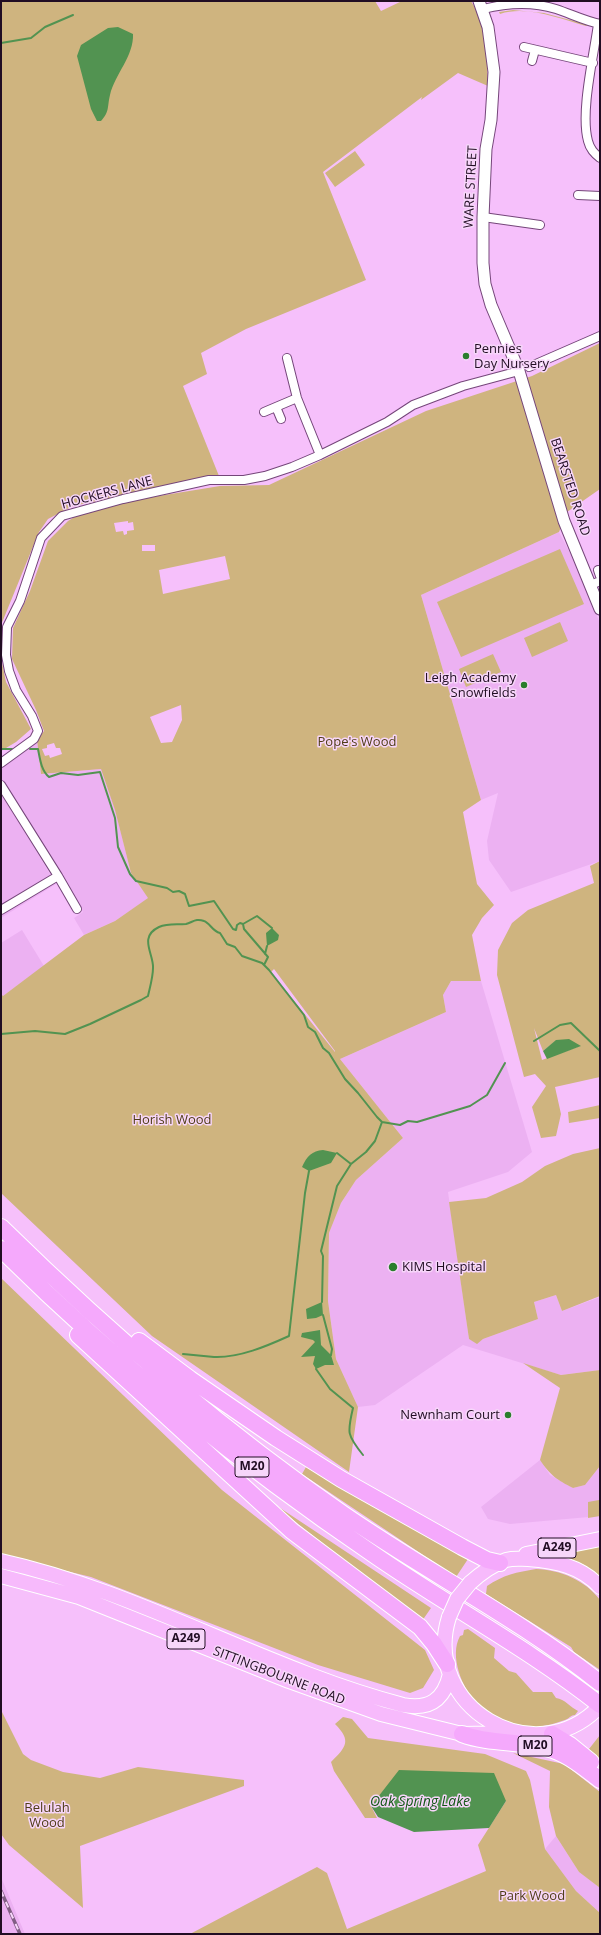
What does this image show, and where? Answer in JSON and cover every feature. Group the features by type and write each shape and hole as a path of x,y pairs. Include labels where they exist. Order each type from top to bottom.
{"highway":[{"name":"M20","path":"1,1227 72,1294 170,1380 308,1489 398,1551 556,1650 600,1682"},
{"name":"M20","path":"5,1253 36,1292 96,1353 292,1531 420,1627 434,1644 448,1669"},
{"name":"M20","path":"5,1253 133,1371 269,1480 374,1555 517,1645 600,1705"},
{"name":"M20","path":"72,1294 112,1320 223,1403 299,1453 487,1560 507,1561"},
{"name":"A249","path":"507,1561 525,1554 600,1539"},
{"path":"516,1733 498,1726 479,1713 464,1698 448,1669 444,1644 449,1617 457,1600 470,1583 486,1570 507,1561 545,1560 563,1564 585,1574 600,1587"},
{"name":"SITTINGBOURNE ROAD","path":"1,1561 79,1582 301,1672 403,1706 419,1707 433,1702 444,1691 448,1669"},
{"name":"SITTINGBOURNE ROAD","path":"1,1576 79,1597 289,1681 368,1710 415,1724 462,1734 552,1734"},
{"path":"552,1734 569,1728 583,1720 600,1705"},
{"name":"M20","path":"462,1734 475,1739 552,1749 571,1759 600,1780"},
{"name":"M20","path":"552,1734 570,1745 600,1770"}],"street":[{"path":"481,5 525,3 554,5 599,24 585,127 592,152 600,158"},
{"name":"WARE STREET","path":"481,5 488,27 494,72 491,120 486,149 483,217 483,263 485,284 491,305 531,367"},
{"path":"524,47 593,63"},
{"path":"532,61 535,50"},
{"path":"578,195 600,196"},
{"path":"483,217 540,225"},
{"name":"HOCKERS LANE","path":"1,763 34,739 38,731 32,716 16,690 9,671 6,656 7,627 20,601 41,538 62,516 123,499 205,481 244,480 265,476 292,467 387,422 413,405 463,386 531,367 600,336"},
{"path":"287,358 297,398 320,454"},
{"name":"BEARSTED ROAD","path":"531,367 564,521 595,583 600,609"},
{"path":"264,412 297,398"},
{"path":"276,407 280,419"},
{"path":"1,785 77,909"},
{"path":"1,910 58,876"}],"shaded area":[{"name":"Leigh Academy Snowfields","path":"559,532 570,553 600,623 600,861 511,892 489,860 487,841 498,793 481,800 421,595"},
{"path":"37,740 41,774 101,769 115,809 131,873 149,898 115,921 84,935 74,918 83,912 1,778 1,769"},
{"path":"1,793 56,884 1,918"},
{"path":"22,930 44,966 3,996 1,994 1,943"},
{"path":"451,981 481,981 532,1152 508,1172 448,1192 469,1339 477,1343 483,1339 538,1319 534,1302 556,1295 562,1311 600,1297 600,1370 561,1375 463,1345 375,1405 358,1407 336,1359 328,1301 329,1233 341,1203 356,1180 403,1138 340,1059 446,1012 443,995"},
{"path":"540,1460 550,1475 573,1488 585,1485 600,1466 600,1516 510,1524 488,1519 481,1507"},
{"path":"556,1836 579,1872 600,1888 600,1913 576,1891 545,1849"},
{"path":"1,1877 25,1934 1,1934"}],"green space":[{"path":"1,1 375,1 381,11 402,1 471,1 483,31 488,86 458,73 421,100 422,97 323,172 366,280 246,329 201,353 207,374 183,386 219,476 73,506 48,519 39,532 1,625"},
{"path":"513,10 544,13 589,25 586,26 532,12 521,11 500,14 499,12"},
{"path":"355,151 365,165 335,187 325,173"},
{"path":"600,343 600,489 567,512 559,532 421,595 481,800 463,812 477,884 494,905 482,918 472,935 481,981 451,981 443,995 446,1012 340,1059 403,1138 356,1180 341,1203 329,1233 328,1301 336,1359 358,1407 349,1472 152,1336 1,1193 1,994 3,996 84,935 115,921 148,898 131,873 115,810 101,769 41,774 37,740 44,731 36,710 12,659 13,628 30,591 48,541 68,521 81,513 140,499 220,486 269,485 426,411 532,376","holes":["128,521 128,523 133,522 134,530 127,531 127,534 124,535 123,531 116,532 114,523","142,545 155,545 155,551 142,551","225,556 230,579 163,594 159,570","181,705 182,720 172,742 161,743 150,717","54,743 56,748 60,748 62,754 50,758 49,755 45,756 42,749 47,748 47,745","274,969 335,1051 271,972"]},
{"path":"560,549 584,604 461,657 437,602"},
{"path":"560,622 568,641 532,657 524,638"},
{"path":"493,654 501,672 466,687 459,669"},
{"path":"1,658 6,682 31,729 16,742 1,751"},
{"path":"600,861 600,1077 555,1087 561,1114 556,1136 541,1138 532,1107 546,1086 535,1074 524,1077 497,975 498,950 512,923 528,910 594,883 590,866","holes":["534,1028 543,1051 557,1040 580,1046 542,1060"]},
{"path":"600,1105 600,1118 569,1123 568,1112"},
{"path":"600,1148 600,1296 562,1311 556,1295 534,1302 538,1319 483,1339 477,1344 469,1339 449,1202 486,1198 522,1182 545,1166 573,1154"},
{"path":"1,1278 222,1490 425,1650 434,1670 423,1688 410,1693 318,1665 91,1577 1,1555"},
{"path":"523,1363 561,1375 600,1370 600,1466 585,1485 573,1488 558,1480 547,1470 540,1460 560,1388"},
{"path":"306,1467 468,1559 456,1577 302,1474"},
{"path":"265,1498 431,1608 422,1621"},
{"path":"599,1500 600,1516 588,1518 588,1502"},
{"path":"600,1544 600,1578 584,1565 558,1554"},
{"path":"536,1569 554,1571 572,1577 587,1587 600,1600 600,1670 574,1652 571,1647 486,1594 487,1586 499,1579 516,1573"},
{"path":"468,1629 495,1648 494,1658 509,1671 516,1673 533,1692 552,1692 556,1698 562,1700 578,1711 575,1715 555,1723 539,1727 529,1727 510,1725 486,1713 466,1689 459,1672 456,1653 457,1644 460,1636 463,1635 464,1630"},
{"name":"Belulah Wood","path":"1,1710 23,1754 31,1760 63,1772 100,1778 138,1767 244,1780 244,1786 80,1846 83,1908 9,1845 1,1834"},
{"name":"Park Wood","path":"343,1717 352,1719 368,1738 485,1754 526,1771 530,1780 545,1849 576,1891 600,1913 600,1934 190,1934 317,1867 327,1873 347,1929 486,1871 478,1845 506,1801 371,1806 377,1818 365,1818 334,1771 331,1762 345,1744 344,1735 335,1724"},
{"path":"600,1735 600,1760 589,1749"},
{"path":"513,1753 564,1764 600,1792 600,1888 579,1872 556,1836 549,1807 550,1771"}],"water":[{"path":"118,27 133,34 133,42 131,50 112,87 106,114 101,121 97,121 91,109 77,56 81,45 108,28"},
{"path":"272,928 279,935 278,940 267,946 266,933"},
{"path":"569,1039 581,1046 547,1059 543,1051 556,1040"},
{"path":"323,1150 337,1153 331,1163 309,1171 302,1167 310,1155"},
{"path":"322,1302 323,1315 316,1318 307,1319 306,1309"},
{"path":"320,1330 321,1345 331,1355 334,1365 325,1365 316,1369 313,1364 315,1356 301,1357 315,1342 313,1340 301,1337 302,1333"},
{"name":"Oak Spring Lake","path":"399,1770 494,1773 506,1801 489,1828 414,1832 378,1817 371,1806"}],"waterway":[{"path":"1,43 31,38 45,27 73,15"},
{"path":"1,749 12,749"},
{"path":"30,749 38,749 43,768 49,777 61,773 78,775 100,772 115,818 118,847 130,874 136,881 167,888 173,892 179,891 185,894 189,906 214,901 233,929 236,930 237,925 240,923 243,924 257,916 272,928"},
{"path":"1,1034 35,1031 65,1034 141,1000 148,996 152,978 153,963 148,946 149,936 153,931 162,926 186,924 201,920 220,933 227,944 235,947 242,956 262,963 269,970 304,1015 308,1027 315,1032 323,1048 329,1053 345,1079 382,1122 400,1125 408,1121 417,1122 470,1106 487,1095 505,1063"},
{"path":"243,924 244,929 268,957 264,965"},
{"path":"265,954 267,946"},
{"path":"534,1041 560,1025 571,1023 600,1051"},
{"path":"322,1302 323,1256 321,1251 337,1186 351,1164 366,1152 375,1141 382,1122"},
{"path":"337,1153 351,1164"},
{"path":"183,1354 214,1357 233,1356 262,1347 289,1336 305,1193 309,1171"},
{"path":"323,1315 332,1349 331,1355"},
{"path":"316,1369 330,1389 353,1408 349,1429 351,1438 363,1455"}],"railway":[{"path":"1,1891 20,1934"}],"place":[{"name":"Pennies Day Nursery","path":"466,356"},
{"name":"Leigh Academy Snowfields","path":"524,685"},
{"name":"KIMS Hospital","path":"393,1267"},
{"name":"Newnham Court","path":"508,1415"}],"park label":[{"name":"Pope's Wood","path":"357,742"},
{"name":"Horish Wood","path":"172,1120"}]}
